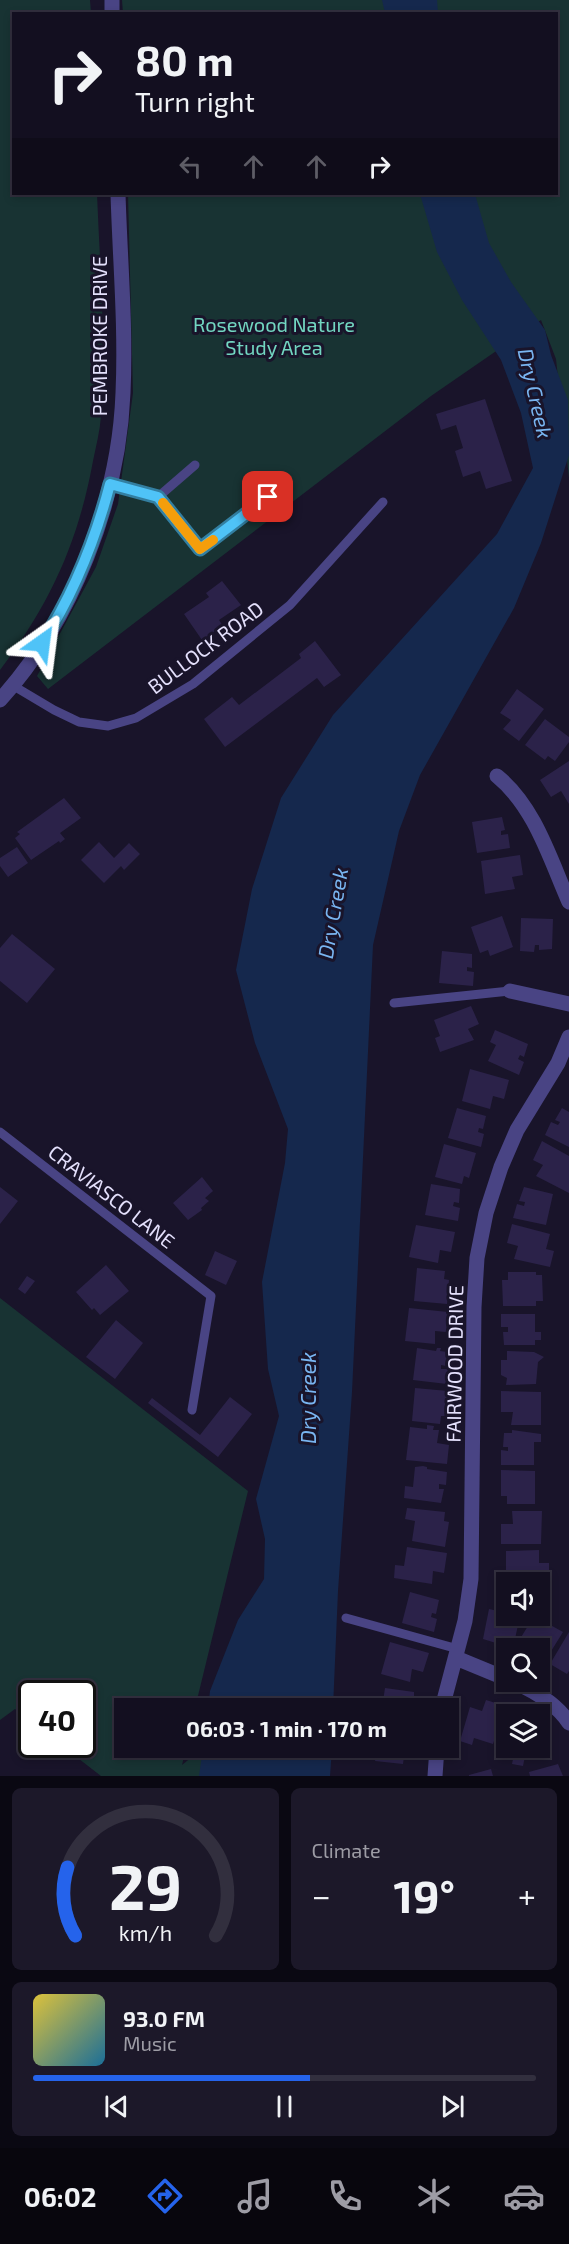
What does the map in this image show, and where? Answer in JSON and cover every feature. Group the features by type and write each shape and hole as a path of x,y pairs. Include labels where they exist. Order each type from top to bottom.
{"street":[{"name":"PEMBROKE DRIVE","path":"0,700 50,631 67,601 95,535 110,484 120,432 123,393 118,195"},
{"path":"497,776 513,789 536,825 569,902"},
{"path":"510,991 569,1004"},
{"name":"FAIRWOOD DRIVE","path":"445,1698 465,1621 472,1567 474,1307 477,1258 486,1213 501,1167 517,1130 558,1063 569,1036"},
{"path":"457,1654 496,1673"},
{"path":"533,1692 542,1697 569,1723"},
{"path":"435,1776 436,1758"}],"lane":[{"path":"158,497 195,465"},
{"path":"110,484 158,497 200,549 268,497"},
{"name":"BULLOCK ROAD","path":"12,685 79,722 108,726 136,718 193,684 290,604 383,502"},
{"path":"394,1003 510,991"},
{"name":"CRAVIASCO LANE","path":"0,1132 211,1296 192,1410"},
{"path":"346,1618 457,1654"}],"green space":[{"path":"0,0 90,0 91,12 12,12 12,195 97,195 103,360 100,427 79,519 60,571 34,621 0,670"},
{"name":"Rosewood Nature Study Area","path":"122,0 569,0 569,478 556,359 541,320 431,396 48,689 37,676 96,567 118,504 133,393 128,195 558,195 558,12 123,12"},
{"path":"0,1298 248,1491 197,1698 114,1698 114,1758 184,1758 182,1765 191,1758 211,1758 206,1776 101,1776 78,1758 96,1758 96,1680 18,1680 18,1711 15,1709 0,1720"}],"water":[{"path":"382,0 437,0 438,12 385,12"},
{"name":"Dry Creek","path":"420,195 475,195 489,243 511,282 545,330 551,355 568,400 569,455 541,543 514,608 420,775 399,831 373,945 352,1392 338,1591 333,1698 209,1698 238,1620 264,1579 265,1539 256,1499 279,1416 268,1369 262,1282 285,1163 288,1129 255,1043 236,970 252,889 281,798 333,715 497,534 533,468 521,413 501,360 462,300 437,252"},
{"path":"202,1758 331,1758 330,1776 199,1776"}],"building":[{"path":"485,399 512,481 486,489 480,471 463,477 455,451 463,448 456,425 441,430 436,414"},
{"path":"222,581 241,605 219,620 223,626 202,640 184,614 209,597 206,593"},
{"path":"315,641 341,675 324,687 317,678 225,747 204,719 232,697 239,705 301,658 299,654"},
{"path":"517,689 544,709 519,741 503,729 511,720 500,713"},
{"path":"545,719 569,737 569,742 555,761 548,756 545,760 525,745"},
{"path":"569,761 569,804 561,791 551,797 540,780"},
{"path":"64,798 81,818 60,833 65,839 31,860 15,838 20,834 17,832"},
{"path":"502,817 505,830 501,831 501,835 508,834 510,848 477,853 472,822"},
{"path":"99,842 114,858 129,843 140,854 124,870 121,866 104,883 81,860"},
{"path":"17,847 28,863 8,877 0,866 0,858"},
{"path":"520,855 523,875 512,877 515,889 485,894 481,861"},
{"path":"502,916 513,947 490,956 488,950 480,953 471,927"},
{"path":"521,918 553,919 552,949 539,950 539,945 535,945 534,952 520,951"},
{"path":"12,934 55,969 27,1003 0,981 0,948"},
{"path":"442,951 472,954 472,968 467,967 467,971 474,972 473,986 439,983"},
{"path":"471,1006 479,1024 468,1029 474,1040 440,1052 435,1038 440,1036 434,1020"},
{"path":"495,1030 528,1044 524,1057 520,1055 518,1059 524,1062 519,1075 488,1061 496,1045 490,1042"},
{"path":"470,1069 509,1080 504,1099 493,1096 490,1109 462,1101"},
{"path":"457,1108 486,1116 483,1129 479,1128 478,1132 484,1134 481,1147 448,1138"},
{"path":"562,1108 569,1112 569,1147 545,1135 551,1122 558,1125 560,1122 555,1120"},
{"path":"542,1141 569,1156 569,1193 536,1176 543,1165 533,1160"},
{"path":"444,1144 476,1153 469,1178 464,1176 462,1184 435,1177"},
{"path":"202,1177 213,1191 205,1198 209,1201 201,1208 202,1210 188,1220 173,1203"},
{"path":"431,1184 460,1189 459,1203 454,1202 453,1206 460,1208 458,1221 425,1215"},
{"path":"0,1187 18,1201 0,1224"},
{"path":"524,1187 553,1194 546,1225 513,1218 517,1204 524,1206 525,1202 519,1201"},
{"path":"512,1224 550,1234 546,1249 554,1251 550,1267 514,1259 518,1246 507,1243"},
{"path":"416,1225 455,1232 451,1252 440,1250 438,1263 409,1257"},
{"path":"215,1251 237,1261 226,1285 205,1275"},
{"path":"106,1265 129,1291 100,1315 94,1308 92,1310 76,1292"},
{"path":"417,1268 445,1271 444,1279 449,1280 447,1304 414,1301"},
{"path":"508,1272 536,1272 536,1275 542,1275 543,1301 536,1301 536,1306 503,1306 502,1280 508,1280"},
{"path":"27,1276 35,1281 25,1294 18,1289"},
{"path":"409,1308 448,1312 446,1332 435,1331 435,1344 405,1341"},
{"path":"501,1314 535,1314 535,1332 541,1332 541,1340 535,1340 535,1345 504,1345 503,1332 508,1332 508,1327 501,1327"},
{"path":"116,1320 143,1343 115,1379 86,1357"},
{"path":"417,1348 436,1351 437,1348 441,1348 440,1351 447,1352 446,1366 441,1365 441,1369 449,1369 447,1384 413,1380"},
{"path":"507,1351 534,1352 544,1357 538,1362 536,1384 506,1385 507,1378 501,1375 501,1360 507,1360"},
{"path":"415,1388 448,1391 446,1416 441,1416 440,1424 412,1421"},
{"path":"501,1391 541,1392 541,1425 511,1425 513,1412 501,1412"},
{"path":"230,1397 252,1414 218,1457 148,1403 152,1398 200,1435"},
{"path":"427,1425 434,1426 433,1430 439,1430 437,1443 449,1445 447,1464 406,1460 410,1427 427,1429"},
{"path":"512,1430 541,1434 541,1442 534,1442 534,1465 501,1465 501,1450 508,1451 508,1447 503,1447 504,1433 512,1433"},
{"path":"423,1466 427,1469 447,1472 446,1485 439,1484 439,1489 444,1489 441,1503 404,1498 405,1486 413,1487 415,1467"},
{"path":"501,1470 535,1471 535,1504 507,1504 507,1496 501,1496"},
{"path":"407,1508 445,1512 444,1521 449,1522 445,1547 412,1541 415,1521 405,1519"},
{"path":"512,1511 542,1511 541,1544 501,1544 501,1524 513,1524"},
{"path":"407,1547 447,1553 444,1573 433,1571 432,1584 394,1578 395,1565 404,1566"},
{"path":"539,1550 539,1563 549,1563 549,1572 506,1572 506,1551"},
{"path":"410,1592 439,1600 436,1614 432,1613 431,1617 437,1619 434,1632 402,1623"},
{"path":"489,1609 496,1611 496,1626 518,1626 515,1638 496,1638 496,1643 483,1639"},
{"path":"550,1625 563,1632 550,1653 550,1638 521,1638 528,1626"},
{"path":"569,1632 569,1671 567,1674 550,1664"},
{"path":"390,1642 429,1653 423,1672 412,1669 410,1682 381,1674"},
{"path":"385,1688 414,1692 414,1698 384,1698"},
{"path":"486,1700 499,1704 496,1704 496,1734 493,1744 474,1738 472,1745 460,1741 470,1707 482,1711"},
{"path":"375,1758 404,1758 403,1764 375,1761"},
{"path":"513,1758 525,1758 523,1766 512,1764"},
{"path":"558,1764 563,1776 530,1776 529,1772"},
{"path":"491,1769 493,1776 469,1776 469,1775"}],"slow traffic":[{"path":"163,503 200,549 213,540"}],"route":[{"path":"42,643 67,601 82,568 95,535 110,484 136,493 158,497 200,549 268,497"}]}
